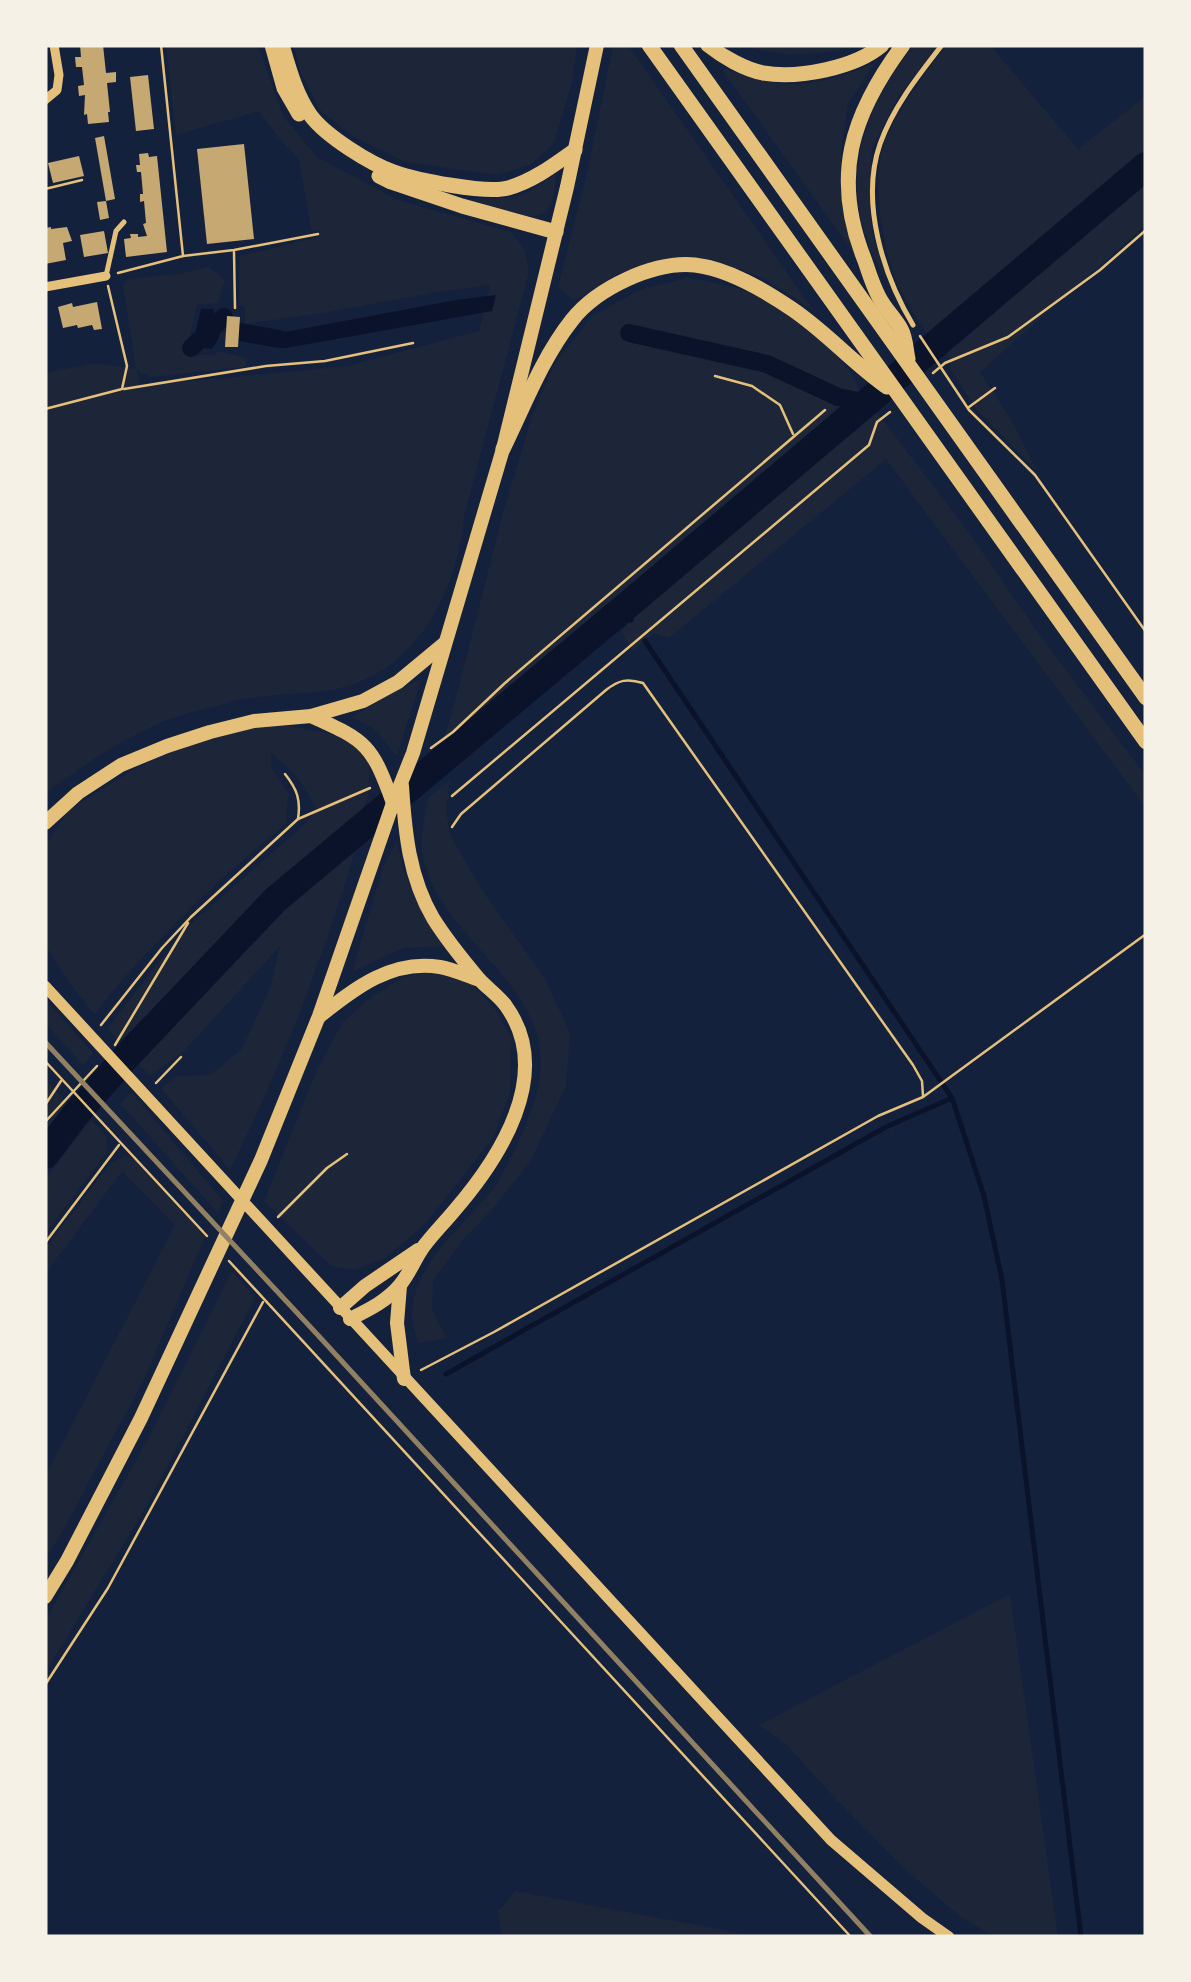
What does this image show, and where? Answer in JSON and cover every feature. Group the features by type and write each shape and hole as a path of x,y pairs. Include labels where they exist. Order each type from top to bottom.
{"highway":[{"path":"272,45 284,88 304,124 343,157 392,182 556,232"},
{"path":"282,45 293,81 312,118 348,148 394,172 462,187 504,190 540,175 575,150"},
{"path":"649,45 866,363"},
{"path":"681,45 903,333"},
{"path":"708,45 722,57 763,73 814,73 847,64 882,45"},
{"path":"903,45 869,95 855,131 848,169 848,203 857,242 879,297 903,333 908,363 1146,698"},
{"path":"503,449 550,353 573,318 595,298 623,281 670,266 695,266 725,273 758,288 866,363 897,393 1146,742"}],"main road":[{"path":"45,1597 222,1261 320,1016 401,782 419,752 503,449 597,45"},
{"path":"45,823 78,793 121,765 167,746 254,721 311,716 380,694 446,644"},
{"path":"311,716 362,742 372,754 393,804"},
{"path":"345,1314 381,1303 400,1286 423,1247 491,1164 516,1113 525,1081 525,1051 518,1026 432,915 416,880 404,836 401,782"},
{"path":"320,1016 358,986 403,968 442,968 480,980"},
{"path":"345,1314 365,1286 423,1247"},
{"path":"400,1286 397,1323 404,1378"}],"street":[{"path":"45,100 57,90 54,45"},
{"path":"45,287 106,276"},
{"path":"45,986 831,1840 950,1937"}],"lane":[{"path":"903,333 877,234 874,176 878,148 900,102 942,45"},
{"path":"106,276 116,231 124,222"}],"path":[{"path":"162,45 182,256"},
{"path":"45,188 82,180"},
{"path":"932,374 946,362 1008,336 1100,270 1146,230"},
{"path":"122,389 126,366 106,276 182,256 318,234"},
{"path":"234,250 235,308"},
{"path":"903,333 946,376 967,408 1034,474 1146,632"},
{"path":"45,410 122,389 266,366 325,361 413,343"},
{"path":"715,376 752,386 780,405 794,435"},
{"path":"967,408 995,388"},
{"path":"419,752 452,732 505,682 824,410"},
{"path":"452,796 869,446 877,422 891,410"},
{"path":"452,826 461,814 617,681 629,678 643,683 913,1065 922,1080 923,1097"},
{"path":"285,774 301,804 298,819"},
{"path":"91,1038 191,917 298,819 371,787"},
{"path":"45,1122 120,1040 191,917"},
{"path":"404,1378 494,1332 878,1116 923,1097 1146,934"},
{"path":"145,1096 182,1057"},
{"path":"45,1061 207,1236"},
{"path":"45,1105 62,1080"},
{"path":"45,1243 120,1144"},
{"path":"266,1228 327,1168 347,1154"},
{"path":"222,1261 264,1300 850,1937"},
{"path":"45,1684 108,1588 264,1300"}],"shaded area":[{"path":"166,45 258,45 283,116 317,157 398,200 511,232 524,248 529,272 464,516 453,572 442,599 410,647 364,680 336,689 242,699 170,719 105,752 45,794 45,373 96,363 136,369 123,285 129,279 209,267 225,280 218,303 197,305 189,355 213,355 219,351 248,358 245,367 151,377 137,370 140,386 347,366 479,331 490,285 245,324 245,307 239,305 239,256 320,237 320,230 311,230 299,159 259,111 176,135"},
{"path":"294,45 577,45 572,83 553,145 530,165 496,175 405,162 356,138 320,110 301,73"},
{"path":"613,45 628,45 813,310 763,278 710,259 665,259 615,275 574,301 558,287 588,169"},
{"path":"742,45 860,45 801,54"},
{"path":"913,45 938,45 898,97 872,148 872,231 887,283 869,246 860,213 859,162 872,113"},
{"path":"946,45 990,45 1078,149 1146,96 1146,148 927,334 899,287 889,258 881,220 879,165 893,123"},
{"path":"875,63 848,104 841,153 841,196 853,252 721,68 769,82 799,84 847,74"},
{"path":"557,172 551,204 536,215 513,214 469,199 516,196"},
{"path":"1146,179 1146,225 980,372 1037,471 976,409 951,370 947,347"},
{"path":"687,278 749,292 782,308 840,360 861,394 846,412 439,753 503,513 532,416 555,363 592,316 642,289"},
{"path":"496,295 492,311 286,348 256,343 258,331 285,332"},
{"path":"201,309 213,309 220,325 219,338 212,349 192,346"},
{"path":"877,412 1146,776 1146,808 886,459 669,638 654,633 633,651 621,632 638,612"},
{"path":"421,680 397,755 374,730 351,717 403,687"},
{"path":"285,725 356,743 370,766 368,796 359,822 330,841 257,907 120,1041 107,1029 157,964 194,921 303,826 316,810 298,778 271,753 271,767 289,794 287,823 183,916 128,973 95,1015 45,945 45,845 69,810 183,744 238,728"},
{"path":"450,780 446,810 450,835 480,887 546,980 570,1034 566,1086 531,1160 433,1281 432,1310 446,1338 418,1343 412,1313 419,1283 434,1257 501,1177 529,1117 540,1075 538,1041 528,1012 511,985 448,910 432,882 422,851 428,798"},
{"path":"396,842 410,889 447,946 403,948 352,972 383,867"},
{"path":"355,851 299,1013 230,1170 161,1088 177,1076 210,1075 242,1049 271,985 280,946 185,1050 150,1076 138,1063 281,911"},
{"path":"432,971 472,984 495,1009 511,1037 510,1092 493,1138 425,1224 384,1259 355,1270 331,1266 264,1201 317,1070 342,1023 401,978"},
{"path":"45,999 93,1053 83,1065 45,1023"},
{"path":"45,1079 71,1107 45,1141"},
{"path":"131,1092 223,1201 218,1213 121,1104"},
{"path":"91,1120 106,1137 107,1152 45,1234 45,1179"},
{"path":"125,1156 134,1159 205,1236 145,1377 45,1560 45,1477 175,1225 122,1171 45,1274 45,1249 110,1164"},
{"path":"232,1271 255,1298 146,1507 45,1673 45,1621 151,1434"},
{"path":"1010,1594 1058,1937 994,1937 960,1916 909,1873 786,1744 759,1725"},
{"path":"515,1891 760,1937 502,1937 498,1912"}],"building":[{"path":"80,45 103,45 106,73 116,72 116,82 107,83 109,122 88,124 87,114 84,115 85,95 79,96 78,86 84,85 82,67 76,67 75,57 81,57"},
{"path":"148,75 154,129 136,131 130,77"},
{"path":"104,136 115,199 106,201 95,138"},
{"path":"244,144 254,239 207,244 197,149"},
{"path":"148,153 149,157 157,156 167,252 126,257 124,239 131,238 130,234 147,236 144,201 140,202 141,172 137,172 136,165 140,165 139,154"},
{"path":"79,156 84,176 53,183 48,163"},
{"path":"106,201 109,218 100,220 97,202"},
{"path":"67,227 72,241 63,243 66,260 45,264 45,228"},
{"path":"104,231 108,253 84,257 80,235"},
{"path":"97,302 102,329 94,330 92,325 63,328 58,307"},
{"path":"227,316 240,317 238,347 225,347"}],"waterway":[{"path":"45,1155 127,1056 275,900 1146,166"},
{"path":"191,348 224,317"},
{"path":"240,332 279,339"},
{"path":"629,333 767,364 838,397 868,403"},
{"path":"623,609 631,620"},
{"path":"645,641 952,1098 984,1196 1002,1280 1081,1937"},
{"path":"446,1374 886,1127 952,1098"}],"railway":[{"path":"45,1042 871,1937"}]}
